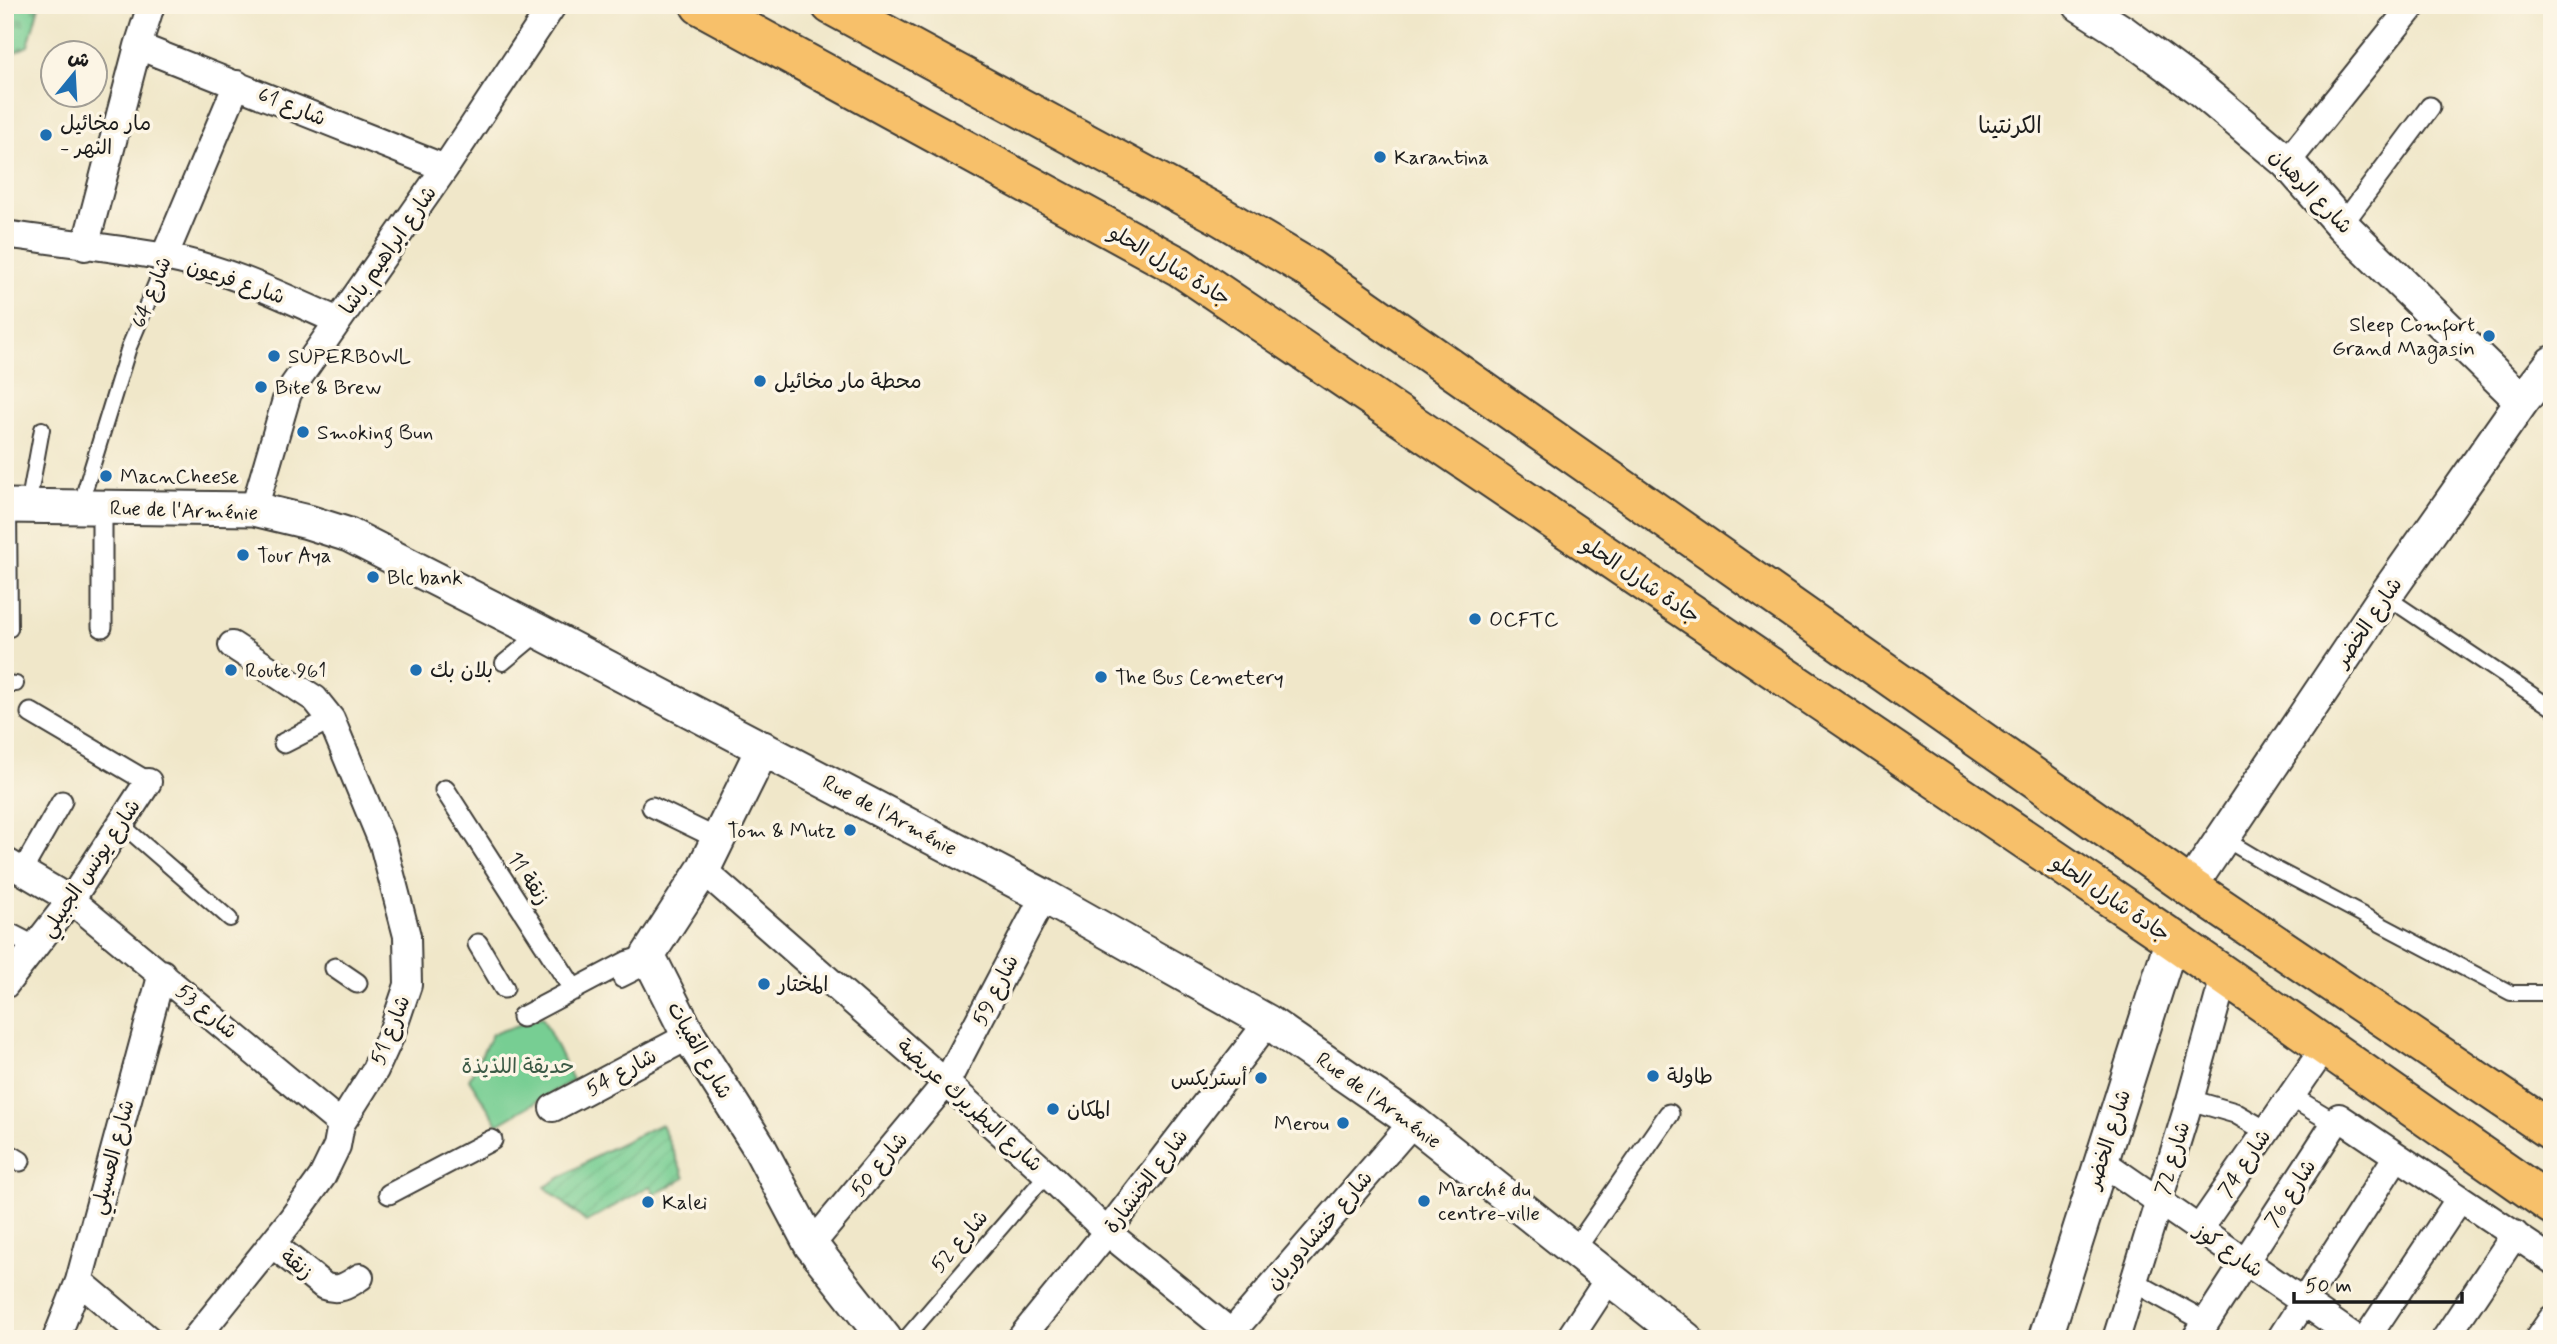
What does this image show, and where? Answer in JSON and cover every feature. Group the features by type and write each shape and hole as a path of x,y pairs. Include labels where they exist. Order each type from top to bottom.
{"highway":[{"name":"جادة شارل الحلو","path":"699,5 1180,267 2172,940 2552,1205"},
{"path":"831,5 1217,214 1308,268 2190,887 2552,1131"}],"street":[{"path":"85,247 151,5"},
{"name":"شارع ابراهيم باشا","path":"254,509 288,393 445,168 553,5"},
{"name":"شارع الرهبان","path":"2080,5 2124,33 2201,90 2287,162 2342,225 2522,401"},
{"path":"2287,162 2413,5"},
{"name":"شارع 61","path":"138,46 237,83 445,168"},
{"name":"شارع 64","path":"164,257 237,83"},
{"path":"2342,225 2430,107"},
{"name":"شارع فرعون","path":"5,234 164,257 247,281 338,321"},
{"name":"شارع الخضر","path":"2190,887 2385,596 2522,401 2552,363"},
{"name":"Rue de l'Arménie","path":"14,506 254,509 308,522 349,536 540,632 1044,896 1268,1022 1413,1122 1686,1339"},
{"path":"91,506 102,627"},
{"name":"شارع 51","path":"195,1339 322,1177 337,1146 341,1124 375,1070 391,1035 408,985 407,936 383,844 331,719 314,699 232,645"},
{"path":"31,713 148,782"},
{"path":"284,743 331,719"},
{"path":"522,1017 628,961 651,960 703,870 762,748"},
{"name":"شارع يونس الجبيلي","path":"5,985 71,900 148,782"},
{"name":"زنقة 11","path":"445,790 574,990"},
{"path":"13,866 62,801"},
{"path":"652,807 718,839"},
{"name":"شارع 53","path":"13,866 71,900 341,1124"},
{"name":"شارع البطريرك عريضة","path":"703,870 946,1083 1107,1232 1232,1336"},
{"name":"شارع 59","path":"946,1083 1044,896"},
{"path":"5,931 36,947"},
{"name":"شارع الخضر","path":"2045,1339 2172,940"},
{"path":"478,944 504,988"},
{"name":"شارع القبيات","path":"651,960 689,1036 758,1145 811,1245 885,1339"},
{"path":"335,968 357,983"},
{"name":"شارع العسيلي","path":"56,1339 79,1281 162,973"},
{"name":"شارع 72","path":"2116,1339 2190,1100 2224,977"},
{"name":"شارع الخنشارة","path":"1020,1339 1107,1232 1268,1022"},
{"name":"شارع 54","path":"553,1108 689,1036"},
{"name":"شارع 74","path":"2199,1229 2325,1047"},
{"name":"شارع 50","path":"811,1245 946,1083"},
{"path":"2290,1096 2397,1156 2552,1261"},
{"path":"2190,1100 2235,1113 2266,1131"},
{"path":"1574,1251 1669,1114"},
{"name":"شارع 76","path":"2200,1330 2337,1120"},
{"name":"شارع ختشادوريان","path":"1232,1336 1413,1122"},
{"path":"389,1194 492,1140"},
{"path":"2280,1339 2397,1156"},
{"name":"شارع كوز","path":"2101,1161 2357,1339"},
{"path":"2367,1339 2460,1198"},
{"path":"2445,1339 2515,1234"},
{"name":"زنقة","path":"272,1244 331,1289 343,1288 360,1277"},
{"path":"1569,1339 1609,1278"},
{"path":"79,1281 148,1339"},
{"path":"2134,1282 2200,1330"},
{"path":"2538,1339 2552,1319"}],"lane":[{"name":"شارع 64","path":"91,506 129,347 164,257"},
{"path":"10,629 14,506 34,463 42,429"},
{"path":"2385,596 2552,708"},
{"path":"503,663 540,632"},
{"path":"121,824 230,919"},
{"path":"2222,837 2270,866 2511,993 2552,993"},
{"path":"621,980 651,960"},
{"name":"شارع 52","path":"905,1339 1047,1174"}],"green space":[{"path":"5,5 39,6 28,46 11,54 5,61"},
{"name":"حديقة اللذيذة","path":"542,1017 573,1080 498,1124 469,1079 492,1034"},
{"path":"661,1124 685,1178 655,1194 650,1186 586,1222 545,1187 605,1151"}],"place":[{"name":"مار مخائيل - النهر","path":"46,135"},
{"name":"Karantina","path":"1380,157"},
{"name":"Sleep Comfort Grand Magasin","path":"2489,336"},
{"name":"SUPERBOWL","path":"274,356"},
{"name":"محطة مار مخائيل","path":"760,381"},
{"name":"Bite & Brew","path":"261,387"},
{"name":"Smoking Bun","path":"303,432"},
{"name":"MacnCheese","path":"106,476"},
{"name":"Tour Aya","path":"243,555"},
{"name":"Blc bank","path":"373,577"},
{"name":"OCFTC","path":"1475,619"},
{"name":"Route 961","path":"231,670"},
{"name":"بلان بك","path":"416,670"},
{"name":"The Bus Cemetery","path":"1101,677"},
{"name":"Tom & Mutz","path":"850,830"},
{"name":"المختار","path":"764,984"},
{"name":"طاولة","path":"1653,1076"},
{"name":"أستريكس","path":"1261,1078"},
{"name":"المكان","path":"1053,1109"},
{"name":"Merou","path":"1343,1123"},
{"name":"Marché du centre-ville","path":"1424,1201"},
{"name":"Kalei","path":"648,1202"}],"district":[{"name":"الكرنتينا","path":"2010,125"}]}
